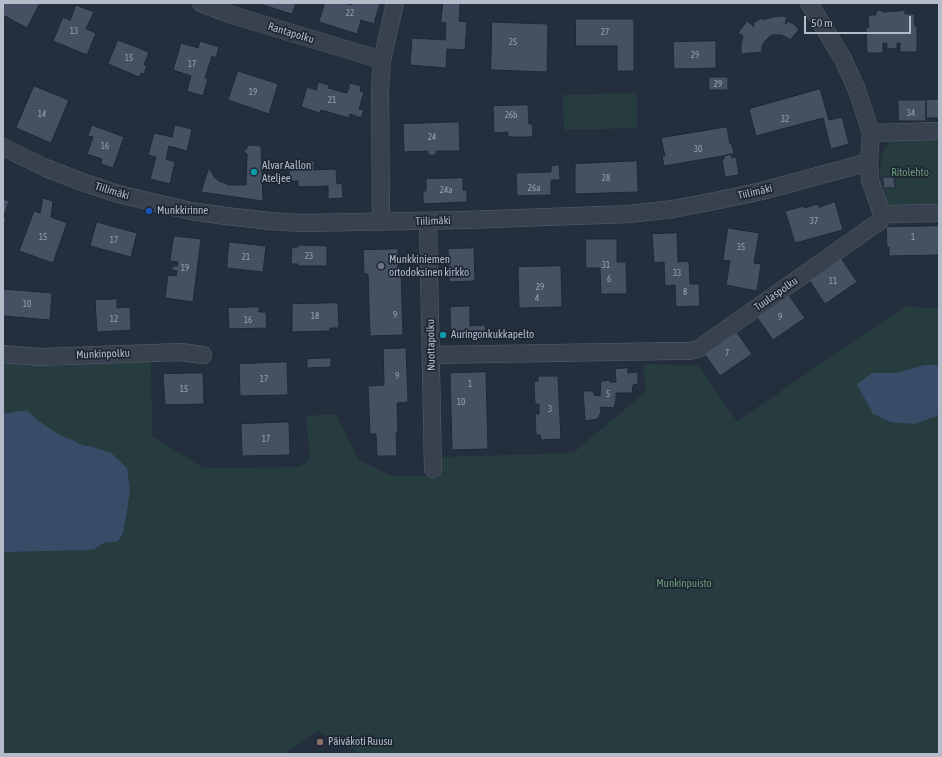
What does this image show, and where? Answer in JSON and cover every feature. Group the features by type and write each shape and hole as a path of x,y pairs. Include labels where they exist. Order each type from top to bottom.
{"street":[{"name":"Rantapolku","path":"201,3 232,15 382,60"},
{"path":"381,222 380,90 382,60 395,3"},
{"path":"809,3 843,59 857,90 871,133 869,162 870,180 882,214 939,213"},
{"path":"871,133 939,131"},
{"name":"Tiilimäki","path":"3,147 46,168 82,182 118,194 165,206 219,215 302,223 428,221 630,214 715,201 762,191 869,162"},
{"name":"Tuulaspolku","path":"431,349 674,351 698,349 880,221 882,214"},
{"name":"Nuottapolku","path":"428,221 433,469"},
{"name":"Munkinpolku","path":"3,354 40,356 181,352 203,355"}],"green space":[{"path":"637,93 637,128 564,130 563,95"},
{"name":"Ritolehto","path":"939,139 939,207 889,206 886,204 883,199 880,168 882,154 885,147 890,142 895,140"},
{"name":"Munkinpuisto","path":"906,306 939,309 939,754 361,754 318,731 284,754 3,754 3,362 24,365 69,366 151,360 152,436 204,468 300,467 310,458 306,416 336,414 359,460 391,476 428,476 441,457 573,453 645,392 644,364 698,366 737,421"}],"water":[{"path":"924,365 939,365 939,415 915,424 891,422 873,414 857,384 872,373 897,373"},
{"path":"28,411 37,420 60,435 82,445 111,453 127,468 130,490 123,533 119,540 116,542 107,542 95,549 88,550 3,552 3,413"}],"building":[{"path":"3,3 40,3 27,28 3,15"},
{"path":"258,3 296,3 292,14"},
{"path":"325,3 345,3 351,5 352,3 380,3 374,24 361,20 357,34 319,22"},
{"path":"443,3 460,3 459,21 467,22 465,50 447,49 446,68 410,65 412,38 445,40 446,23 441,22"},
{"path":"76,5 94,12 86,29 96,33 87,55 53,41 63,17 70,20"},
{"path":"880,10 883,12 902,10 905,11 905,14 914,14 915,26 917,26 917,52 900,52 900,43 897,43 897,48 887,49 887,43 883,43 883,53 867,53 866,27 869,27 868,15 876,15 876,12"},
{"path":"782,16 787,17 786,24 787,21 792,23 799,30 790,40 781,35 772,35 764,42 762,52 741,54 743,36 738,33 747,21 754,27 753,23 762,18 763,20"},
{"path":"576,19 634,19 634,71 617,71 617,46 576,46"},
{"path":"492,22 548,24 547,72 491,70"},
{"path":"118,40 149,52 144,65 147,66 144,74 141,73 139,77 108,64"},
{"path":"200,41 219,47 216,58 212,56 205,78 208,78 203,96 187,91 191,76 173,70 181,43 198,48"},
{"path":"716,41 716,68 674,69 673,42"},
{"path":"238,71 278,84 269,114 228,100"},
{"path":"709,77 728,77 728,90 709,90"},
{"path":"318,82 329,85 328,88 347,93 350,83 361,86 360,91 364,92 359,109 364,110 361,118 350,114 349,118 321,110 320,113 301,107 307,87 316,90"},
{"path":"34,86 69,100 51,143 16,128"},
{"path":"820,89 829,120 842,117 849,144 831,149 823,118 756,136 749,109"},
{"path":"939,99 939,118 926,118 926,100"},
{"path":"898,100 926,100 926,121 899,121"},
{"path":"528,105 529,124 532,124 533,137 508,137 508,132 494,133 493,106"},
{"path":"459,122 460,151 436,151 436,155 428,155 428,151 404,152 403,124"},
{"path":"92,125 124,137 113,168 101,164 102,159 87,154 93,137 88,136"},
{"path":"175,125 192,129 187,151 169,146 166,159 175,162 170,184 150,179 156,157 148,155 154,133 172,137"},
{"path":"727,127 730,144 732,144 734,154 664,166 662,156 665,156 661,138"},
{"name":"Alvar Aallon Ateljee","path":"249,145 261,146 263,201 201,192 209,167 214,177 219,181 229,185 246,185 247,154 244,152"},
{"path":"731,154 732,158 736,157 739,175 725,177 722,160 724,159 724,156"},
{"path":"314,161 314,170 336,169 337,184 342,183 343,198 328,199 328,186 298,187 298,181 289,181 289,162"},
{"path":"637,161 638,192 575,194 575,164"},
{"path":"559,165 560,180 551,180 551,195 517,196 516,173 551,172 551,166"},
{"path":"883,177 894,177 895,188 884,188"},
{"path":"463,178 463,190 467,190 467,202 423,204 423,191 426,191 426,179"},
{"path":"43,198 53,201 51,217 67,223 53,263 19,251 34,211 40,213"},
{"path":"3,199 9,201 3,218"},
{"path":"835,202 843,230 795,243 785,211 818,204 819,207"},
{"path":"3,218 6,219 3,227"},
{"path":"97,222 137,233 131,257 90,246"},
{"path":"939,226 939,255 889,256 886,227"},
{"path":"728,228 759,233 754,263 761,264 757,291 726,285 730,261 723,260"},
{"path":"677,233 678,262 689,261 690,284 699,284 700,306 676,307 675,285 665,286 664,262 654,263 652,234"},
{"path":"174,236 201,239 193,302 165,298 168,275 176,276 177,271 172,270 172,266 177,266 178,262 170,261"},
{"path":"586,239 617,239 617,262 626,262 627,294 601,294 600,268 586,268"},
{"path":"229,242 266,246 263,272 227,268"},
{"path":"298,245 327,246 327,266 298,266 298,264 291,264 292,247 298,247"},
{"path":"474,248 475,281 449,282 448,249"},
{"path":"398,249 398,273 401,273 403,335 370,336 368,274 364,274 363,250"},
{"path":"841,258 857,282 825,304 809,280"},
{"path":"561,266 562,307 519,308 518,267"},
{"path":"3,289 52,293 50,320 3,316"},
{"path":"788,294 805,318 773,340 756,316"},
{"path":"117,299 117,308 130,307 131,330 97,332 95,300"},
{"path":"338,303 339,328 330,328 330,331 292,332 292,304"},
{"path":"470,306 470,326 485,325 486,339 451,340 450,307"},
{"path":"259,307 259,312 266,312 267,328 229,329 228,308"},
{"path":"735,330 752,354 720,376 703,352"},
{"path":"406,348 408,402 397,403 397,456 377,456 376,434 370,434 368,386 384,385 383,349"},
{"path":"331,358 331,367 307,368 307,359"},
{"path":"287,362 288,395 240,396 239,364"},
{"path":"628,368 628,373 638,372 638,384 633,385 632,393 616,393 614,408 600,407 601,412 598,419 585,421 583,391 593,391 594,395 600,396 601,381 609,380 610,382 616,382 615,369"},
{"path":"486,372 488,449 452,450 450,373"},
{"path":"203,373 204,404 165,405 163,374"},
{"path":"538,376 558,376 561,439 541,440 540,435 536,435 535,414 539,414 539,404 535,404 534,382 538,381"},
{"path":"289,422 290,455 242,456 241,424"}],"place":[{"name":"Alvar Aallon Ateljee","path":"254,172"},
{"name":"Munkkirinne","path":"149,211"},
{"name":"Munkkiniemen ortodoksinen kirkko","path":"381,266"},
{"name":"Auringonkukkapelto","path":"443,335"},
{"name":"Päiväkoti Ruusu","path":"320,742"}]}
